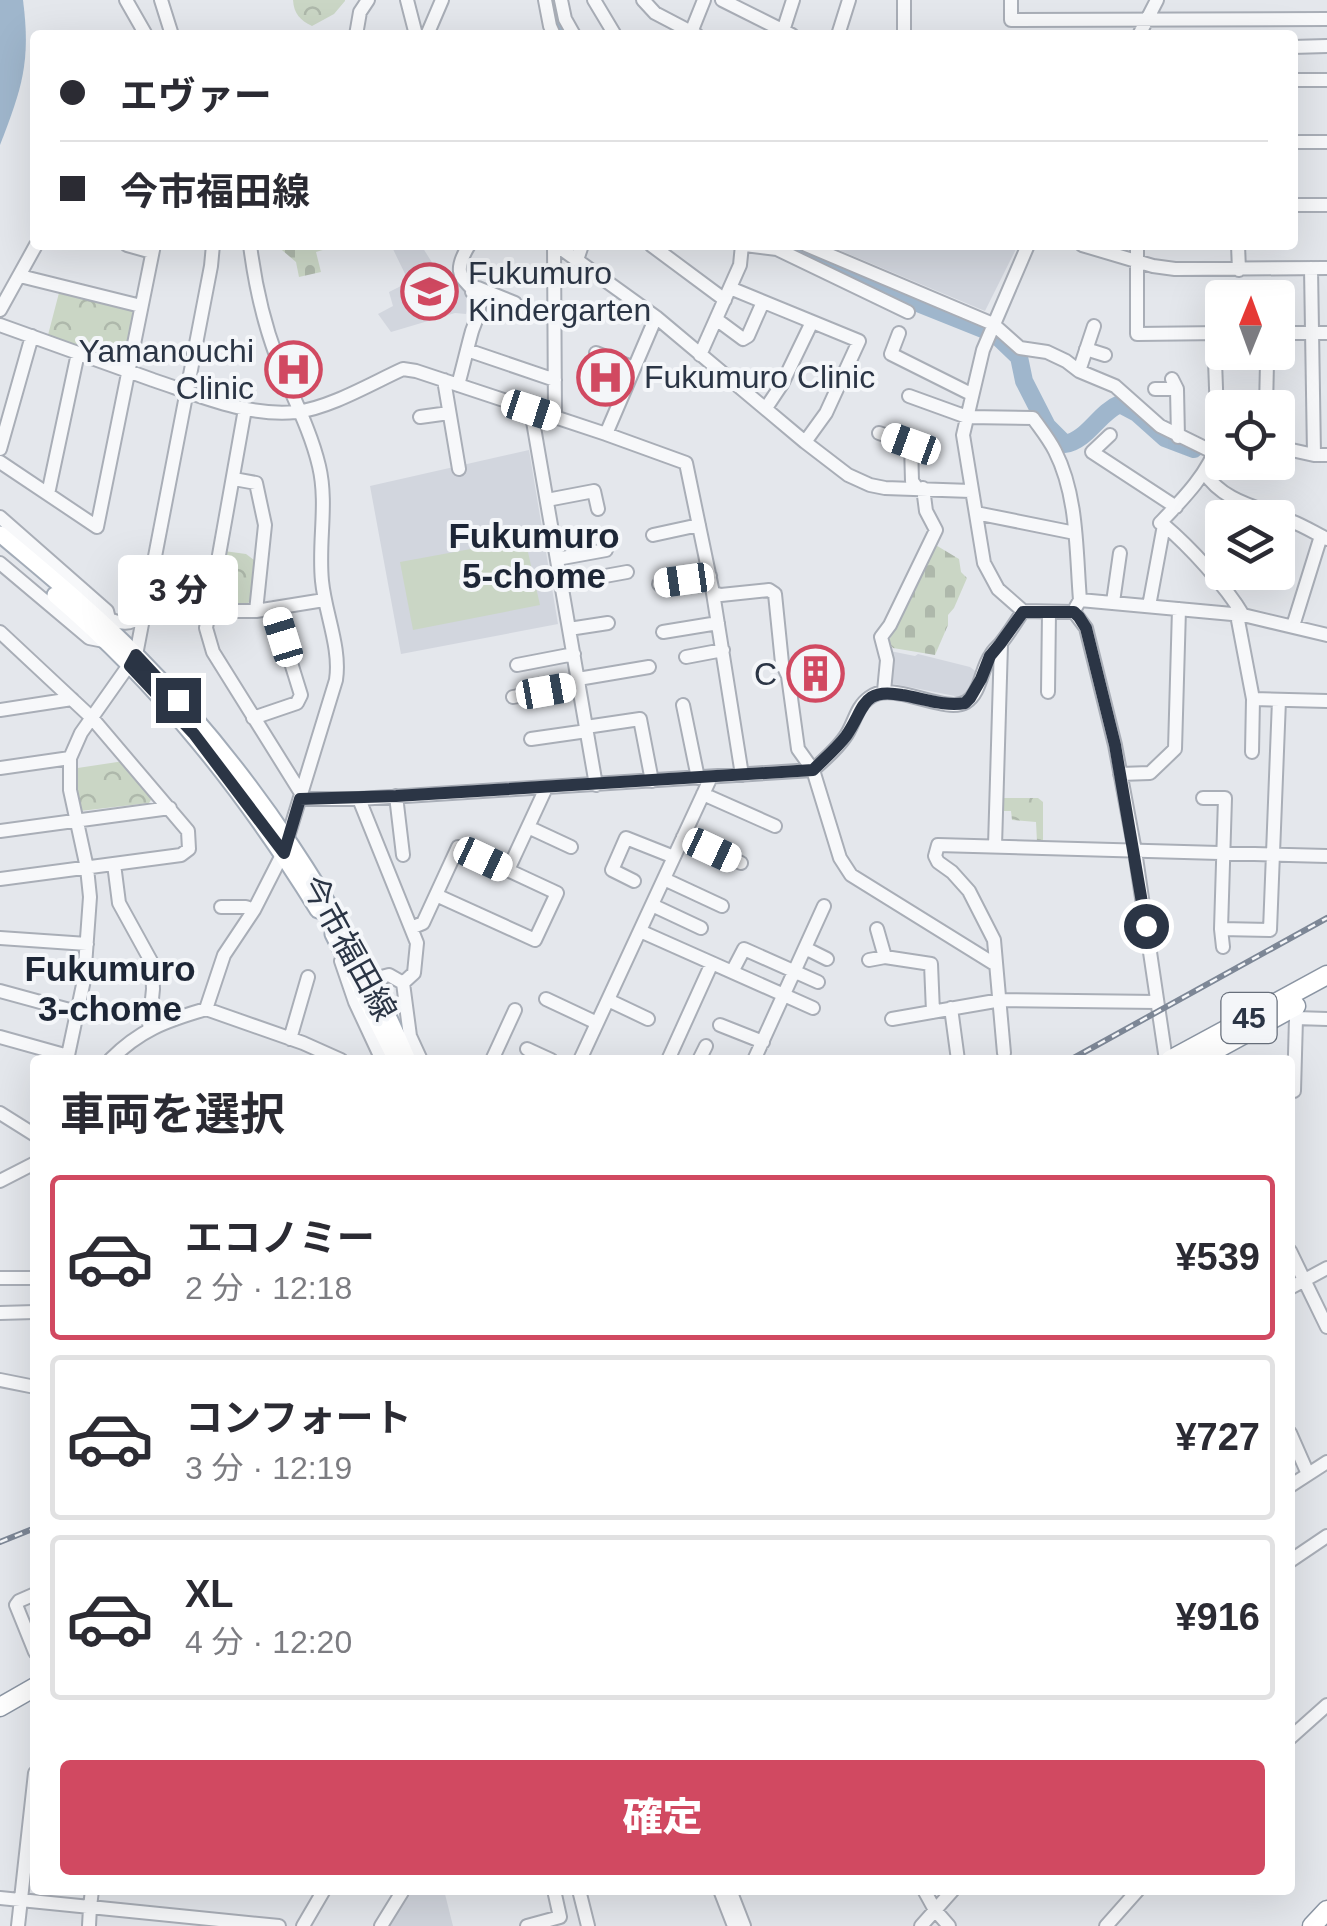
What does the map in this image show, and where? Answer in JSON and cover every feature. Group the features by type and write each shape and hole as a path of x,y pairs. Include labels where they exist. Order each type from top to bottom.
{"highway":[{"name":"45","path":"1177,1055 1327,976"},
{"name":"45","path":"1206,1055 1327,989"},
{"path":"0,1694 30,1678"},
{"path":"0,1707 30,1691"},
{"path":"1312,1926 1327,1910"}],"main road":[{"name":"今市福田線","path":"0,534 178,700 214,742 286,846 370,980 406,1055"},
{"name":"今市福田線","path":"0,547 76,604 107,642 133,660"},
{"name":"今市福田線","path":"286,846 393,1055"},
{"path":"1302,1926 1327,1902"}],"street":[{"path":"126,0 143,30"},
{"path":"160,0 170,30"},
{"path":"357,30 360,12 368,0"},
{"path":"407,0 415,30"},
{"path":"429,30 442,0"},
{"path":"545,0 547,30"},
{"path":"561,0 572,30"},
{"path":"594,0 612,30"},
{"path":"643,0 655,14 685,30"},
{"path":"693,30 704,0"},
{"path":"722,0 781,30"},
{"path":"788,30 793,0"},
{"path":"840,30 849,0"},
{"path":"904,0 904,30"},
{"path":"1011,0 1011,20 1327,20"},
{"path":"1142,30 1158,0"},
{"path":"1298,46 1327,46"},
{"path":"1298,80 1327,80"},
{"path":"1298,142 1327,142"},
{"path":"1298,205 1327,205"},
{"path":"0,310 33,250"},
{"path":"0,462 97,527 153,250"},
{"path":"68,1055 84,980 90,897 68,774 70,758 92,718 133,660 213,250"},
{"path":"206,1010 224,955 254,910 286,846 338,673 324,600 320,543 324,489 318,460 267,329 251,250"},
{"path":"459,470 448,412 451,382 467,350 479,308 458,267 467,250"},
{"path":"555,250 555,417"},
{"path":"562,250 656,317 837,468 870,486 971,491"},
{"path":"577,260 580,250"},
{"path":"659,250 728,294 763,302 859,342 826,412 805,442"},
{"path":"700,354 740,265 742,250"},
{"path":"780,250 908,312"},
{"path":"817,250 991,328 1020,348 1048,352 1078,371 1116,386 1178,437 1205,443"},
{"path":"1026,250 991,328 971,394 964,434 984,563 998,588 1023,612 1048,613 1113,602 1240,615 1327,635"},
{"path":"1099,250 1175,269 1327,268"},
{"path":"1137,250 1137,334 1205,333"},
{"path":"1238,250 1239,270"},
{"path":"1295,450 1321,455 1320,333 1311,268"},
{"path":"20,276 141,306"},
{"path":"472,292 478,288 515,303"},
{"path":"716,320 743,339 763,302"},
{"path":"606,434 656,317"},
{"path":"766,408 812,322"},
{"path":"0,325 188,392 245,409 278,413 300,412 335,400 404,369 686,463 714,592 742,775"},
{"path":"1078,371 1094,326"},
{"path":"899,333 892,354 971,394"},
{"path":"0,449 5,413 32,336"},
{"path":"1086,349 1105,356"},
{"path":"467,350 555,380"},
{"path":"48,494 78,353"},
{"path":"596,353 634,368"},
{"path":"1155,389 1174,384 1178,437"},
{"path":"909,396 967,418 1033,418 1067,479 1075,534 1076,606 1086,628 1120,774 1167,1055"},
{"path":"245,409 206,628 213,652 300,796"},
{"path":"531,410 596,785"},
{"path":"420,417 448,412"},
{"path":"878,432 911,444 912,481 920,488 936,530 880,638 888,660 884,691"},
{"path":"1110,435 1092,452 1176,506"},
{"path":"1205,562 1160,523 1204,472 1212,486 1229,498 1324,537 1293,626"},
{"path":"234,478 256,483 265,525 256,611"},
{"path":"547,500 594,491 598,509"},
{"path":"976,513 1075,534"},
{"path":"0,516 107,611 108,620"},
{"path":"653,535 699,525"},
{"path":"1150,606 1164,525"},
{"path":"557,559 606,550"},
{"path":"1113,602 1120,553"},
{"path":"0,563 89,638 107,642"},
{"path":"562,584 627,572"},
{"path":"659,584 710,576"},
{"path":"714,592 721,595 769,590 775,594 782,664 788,676 798,749 813,770 840,858 851,874 996,965"},
{"path":"1228,590 1240,615 1253,698 1252,752"},
{"path":"207,611 256,611 324,600"},
{"path":"76,604 119,624 132,624 144,615"},
{"path":"252,718 297,703 301,695 274,608"},
{"path":"1120,774 1150,774 1175,749 1179,609"},
{"path":"300,796 359,798 813,770 843,740 869,697 884,691 965,703 990,656 1023,612"},
{"path":"1048,613 1048,692"},
{"path":"569,629 608,622"},
{"path":"663,632 718,623"},
{"path":"0,632 92,718 188,831 189,848 181,855 0,879"},
{"path":"995,846 1000,644"},
{"path":"0,652 19,649"},
{"path":"686,658 722,650"},
{"path":"517,665 574,654"},
{"path":"513,697 649,666"},
{"path":"1253,698 1327,701"},
{"path":"0,710 72,699"},
{"path":"1221,929 1270,930 1278,700"},
{"path":"582,1055 703,794 704,777 684,704"},
{"path":"531,739 640,718 652,781"},
{"path":"0,768 70,758"},
{"path":"508,870 546,788"},
{"path":"703,794 775,826"},
{"path":"396,796 403,855"},
{"path":"359,798 417,943 414,973 403,983"},
{"path":"1202,798 1224,798 1223,947"},
{"path":"0,830 170,808"},
{"path":"528,827 571,847"},
{"path":"683,837 741,864"},
{"path":"634,881 612,870 626,838 674,857"},
{"path":"1004,1053 994,940 969,892 938,862 938,846 1327,856"},
{"path":"411,928 423,923 436,894 458,847 557,893 535,940 436,894"},
{"path":"114,864 119,903 152,964 149,1029"},
{"path":"664,878 722,906"},
{"path":"652,905 701,928"},
{"path":"756,1055 824,906"},
{"path":"221,908 254,910"},
{"path":"877,929 886,957"},
{"path":"640,931 813,1008"},
{"path":"334,937 350,990 380,1055"},
{"path":"0,938 86,944"},
{"path":"805,948 827,959"},
{"path":"732,972 744,949 818,982"},
{"path":"868,960 886,957 931,964 933,1012"},
{"path":"670,1055 712,963"},
{"path":"370,980 389,975 403,983 410,1036 418,1055"},
{"path":"290,1039 308,977"},
{"path":"0,991 77,1012"},
{"path":"546,998 598,1023"},
{"path":"608,1000 648,1019"},
{"path":"892,1019 1000,1000 1157,1002"},
{"path":"951,1008 957,1055"},
{"path":"115,1055 149,1029 206,1010 328,1055"},
{"path":"494,1055 516,1010"},
{"path":"1295,1055 1296,1018 1327,1018"},
{"path":"720,1025 762,1042"},
{"path":"0,1038 57,1055"},
{"path":"702,1055 706,1046"},
{"path":"527,1050 539,1055"},
{"path":"0,1112 30,1131"},
{"path":"0,1181 30,1166"},
{"path":"1295,1261 1327,1327"},
{"path":"1295,1285 1327,1268"},
{"path":"0,1278 30,1278"},
{"path":"0,1312 30,1312"},
{"path":"0,1380 30,1385"},
{"path":"1295,1444 1308,1474"},
{"path":"1295,1483 1327,1462"},
{"path":"1295,1558 1327,1536"},
{"path":"30,1596 16,1605 30,1638"},
{"path":"1295,1734 1327,1705"},
{"path":"18,1926 30,1815"},
{"path":"89,1926 91,1895"},
{"path":"302,1926 321,1895"},
{"path":"381,1926 402,1895"},
{"path":"526,1926 560,1917 555,1895"},
{"path":"579,1895 588,1926"},
{"path":"723,1895 739,1922"},
{"path":"733,1895 739,1922"},
{"path":"927,1895 949,1926"},
{"path":"921,1926 948,1895"},
{"path":"1106,1926 1134,1895"},
{"path":"0,1898 279,1926"}],"shaded area":[{"path":"393,250 424,250 438,272 444,269 456,278 470,302 466,314 455,313 391,332 378,314 393,306 389,292 407,278"},
{"path":"839,250 1016,250 985,311"},
{"path":"529,450 558,624 401,654 370,486"},
{"path":"890,651 970,667 978,673 970,689 960,697 889,683 893,664"},
{"path":"405,1895 445,1895 453,1926 385,1926"}],"green space":[{"path":"293,0 345,1 334,14 312,26 298,16"},
{"path":"282,250 323,250 316,252 321,272 299,277 296,262"},
{"path":"60,289 127,306 133,312 125,355 118,359 48,335"},
{"path":"525,539 540,605 413,630 400,562"},
{"path":"934,544 959,559 961,572 967,578 948,615 948,625 935,655 893,648 888,642"},
{"path":"224,551 246,554 254,560 253,598 246,605 216,603"},
{"path":"124,761 154,795 149,803 80,811 71,769"},
{"path":"998,798 1038,798 1043,802 1043,843 1037,842 1036,822 1012,820 1011,811 998,811"}],"water":[{"path":"0,0 23,0 26,41 19,90 0,145"}],"waterway":[{"path":"554,0 564,30"},
{"path":"799,250 831,271 995,334 1019,357 1024,381 1047,426 1065,444 1080,437 1120,404 1137,413 1165,438 1194,449"}],"railway":[{"path":"1079,1055 1327,918"},
{"path":"0,1542 30,1530"}],"place":[{"name":"Fukumuro Kindergarten","path":"429,291"},
{"name":"Yamanouchi Clinic","path":"293,369"},
{"name":"Fukumuro Clinic","path":"605,377"},
{"name":"C","path":"816,674"}],"district":[{"name":"Fukumuro 5-chome","path":"534,556"},
{"name":"Fukumuro 3-chome","path":"110,989"}],"route":[{"path":"178,700 136,655 130,666 194,734 284,853 300,799 813,770 843,740 869,697 884,691 965,703 990,656 1023,612 1074,612 1086,628 1115,745 1146,926"}]}
